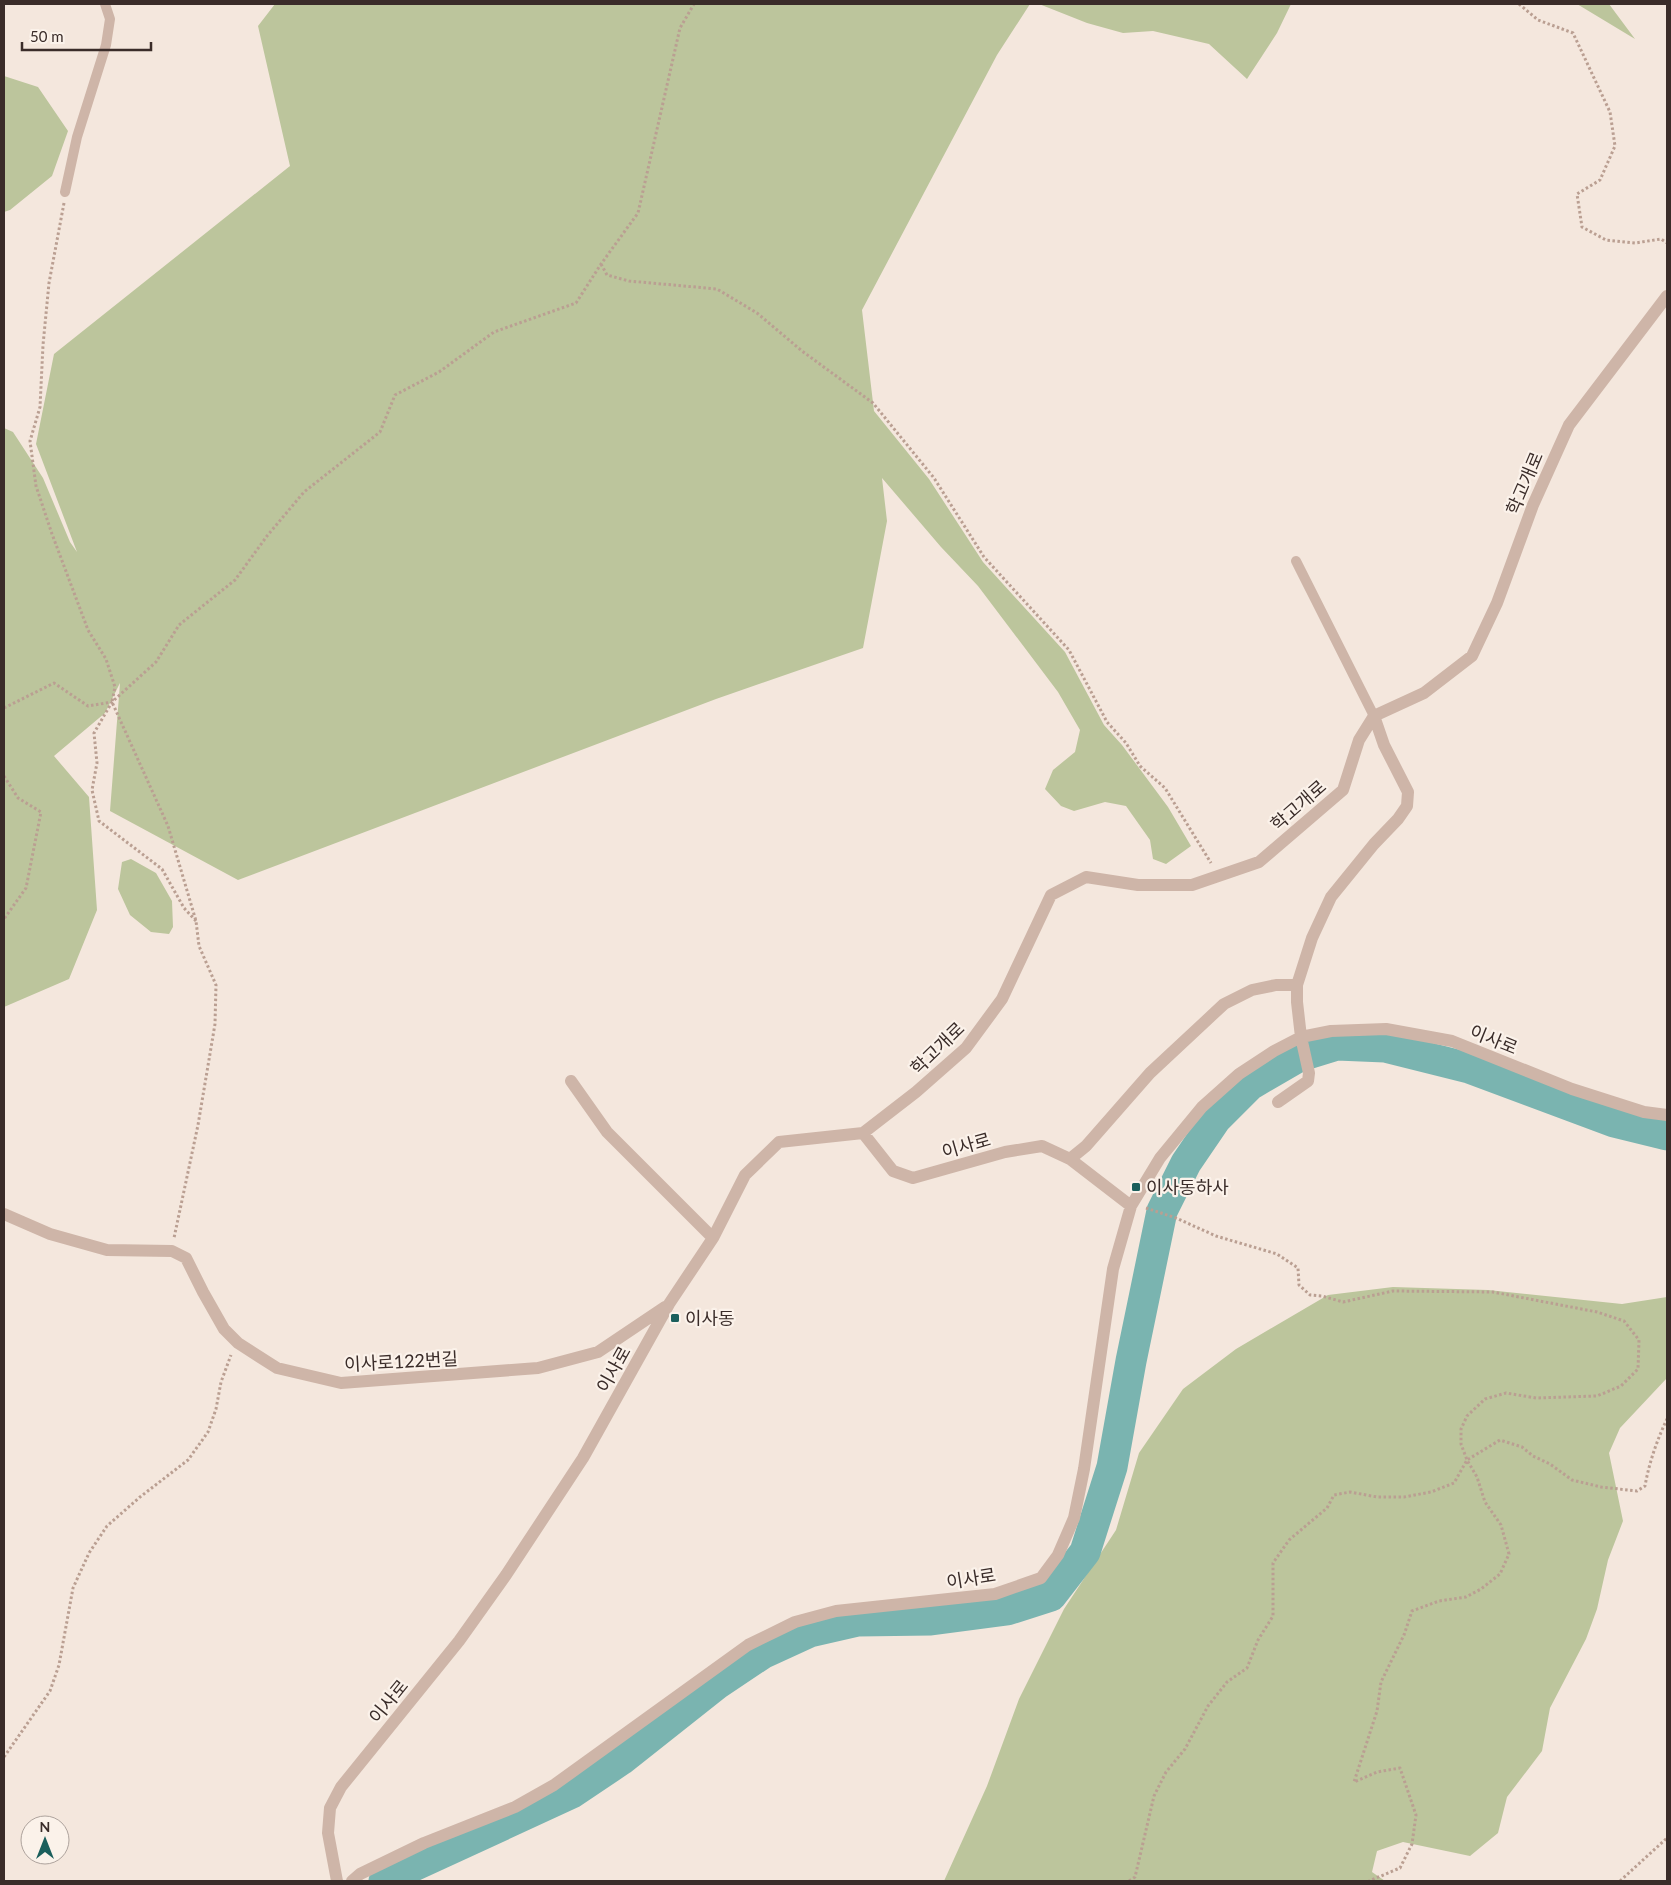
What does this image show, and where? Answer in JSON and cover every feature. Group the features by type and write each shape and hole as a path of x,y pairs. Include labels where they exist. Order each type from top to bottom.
{"street":[{"name":"학고개로","path":"863,1133 916,1092 966,1048 1002,999 1051,895 1086,877 1138,885 1192,885 1259,862 1343,790 1359,740 1374,716 1424,693 1472,656 1497,603 1533,505 1569,425 1667,296"},
{"path":"1278,1102 1308,1080 1309,1072 1297,1002 1297,985 1312,938 1332,896 1374,844 1398,819 1406,806 1408,792 1384,745 1374,716"},
{"path":"1070,1159 1086,1146 1150,1073 1224,1004 1252,990 1276,985 1297,985"},
{"name":"이사로","path":"352,1881 360,1874 424,1843 515,1807 554,1785 748,1645 795,1622 836,1611 995,1594 1040,1578 1058,1555 1074,1518 1084,1469 1113,1269 1137,1207 1160,1158 1202,1107 1239,1074 1274,1051 1302,1040 1331,1032 1386,1030 1452,1041 1572,1088 1644,1112 1667,1115"},
{"path":"571,1081 607,1132 713,1238"},
{"name":"이사로","path":"337,1881 328,1833 330,1808 341,1787 459,1641 506,1574 583,1458 668,1304 713,1238 745,1175 779,1142 863,1133 893,1171 913,1178 1004,1152 1042,1146 1070,1159 1137,1207"},
{"path":"4,1214 50,1234 107,1250 172,1251"},
{"name":"이사로122번길","path":"172,1251 186,1258 224,1329 238,1343 277,1368 341,1383 481,1374 538,1368 598,1352 668,1304"}],"lane":[{"path":"65,192 77,137 106,45 110,20 105,4"},
{"path":"1296,561 1374,716"}],"path":[{"path":"196,921 184,908 162,870 99,821 92,790 97,763 94,733 112,702 156,662 179,625 235,580 267,536 304,492 380,432 395,395 439,372 494,332 576,303 601,264 638,213 680,28 694,4"},
{"path":"1519,4 1538,20 1573,33 1610,112 1615,146 1600,180 1577,194 1582,227 1606,240 1635,243 1661,239 1667,243"},
{"path":"65,192 49,283 42,345 40,407 30,441 36,486 88,630 106,659 115,687 112,702 168,826 196,921 199,946 216,985 216,1024 198,1125 172,1251"},
{"path":"601,264 607,275 629,281 717,289 757,313 802,352 873,402 934,478 984,557 1069,650 1107,722 1126,742 1140,766 1165,788 1220,876"},
{"path":"4,708 54,684 88,706 112,702"},
{"path":"4,776 18,798 41,812 26,888 4,919"},
{"path":"1137,1207 1176,1218 1216,1236 1276,1254 1298,1268 1299,1285 1310,1295 1322,1296 1343,1302 1393,1291 1493,1292 1597,1312 1624,1321 1639,1340 1638,1369 1621,1386 1597,1396 1536,1398 1506,1393 1485,1399 1467,1416 1461,1429 1461,1444 1467,1460 1477,1477 1485,1502 1500,1526 1509,1554 1500,1574 1481,1589 1466,1597 1439,1601 1412,1611 1404,1635 1381,1682 1377,1711 1354,1782 1377,1772 1400,1768 1416,1815 1412,1844 1400,1868 1369,1881"},
{"path":"4,1757 50,1691 59,1665 73,1588 89,1553 107,1526 140,1497 188,1460 208,1432 216,1408 221,1382 229,1359 238,1343"},
{"path":"1129,1881 1135,1877 1154,1796 1166,1772 1185,1749 1208,1706 1227,1682 1246,1668 1258,1640 1273,1616 1273,1563 1289,1540 1308,1526 1327,1508 1334,1495 1350,1492 1377,1497 1404,1497 1431,1492 1454,1483 1467,1460 1500,1440 1522,1447 1572,1480 1600,1487 1636,1491 1645,1486 1648,1468 1667,1419"},
{"path":"1620,1881 1667,1838"}],"green space":[{"path":"275,4 1030,4 997,55 862,310 874,411 929,479 983,562 1065,652 1104,725 1122,745 1168,807 1191,846 1166,864 1153,859 1150,840 1126,806 1105,802 1074,811 1061,806 1045,789 1053,770 1075,752 1080,730 1058,692 978,586 941,547 882,478 887,521 863,648 716,699 238,880 110,811 120,683 105,713 54,756 89,797 97,910 69,979 4,1007 4,428 13,432 43,478 70,542 77,552 36,444 54,354 290,166 258,26"},
{"path":"1039,4 1291,4 1277,33 1247,79 1209,44 1153,31 1123,33 1087,23"},
{"path":"1577,4 1609,4 1635,39"},
{"path":"4,76 38,87 68,131 52,176 10,210 4,212"},
{"path":"131,859 156,873 172,901 173,927 169,934 151,932 130,915 118,889 122,862"},
{"path":"1393,1287 1488,1290 1622,1304 1667,1297 1667,1378 1620,1428 1609,1453 1623,1521 1608,1560 1597,1609 1586,1639 1550,1708 1542,1751 1507,1797 1498,1833 1470,1856 1403,1842 1377,1851 1372,1872 1385,1881 944,1881 987,1786 1019,1699 1064,1609 1116,1530 1139,1453 1183,1389 1236,1349 1328,1295"}],"waterway":[{"path":"384,1881 572,1793 621,1760 717,1684 762,1654 810,1632 858,1621 931,1620 1007,1610 1051,1596 1085,1552 1112,1467 1131,1361 1162,1211 1186,1163 1216,1119 1250,1085 1298,1057 1337,1045 1385,1047 1469,1068 1614,1122 1667,1135"}],"place":[{"name":"이사동하사","path":"1136,1187"},
{"name":"이사동","path":"675,1318"}]}
